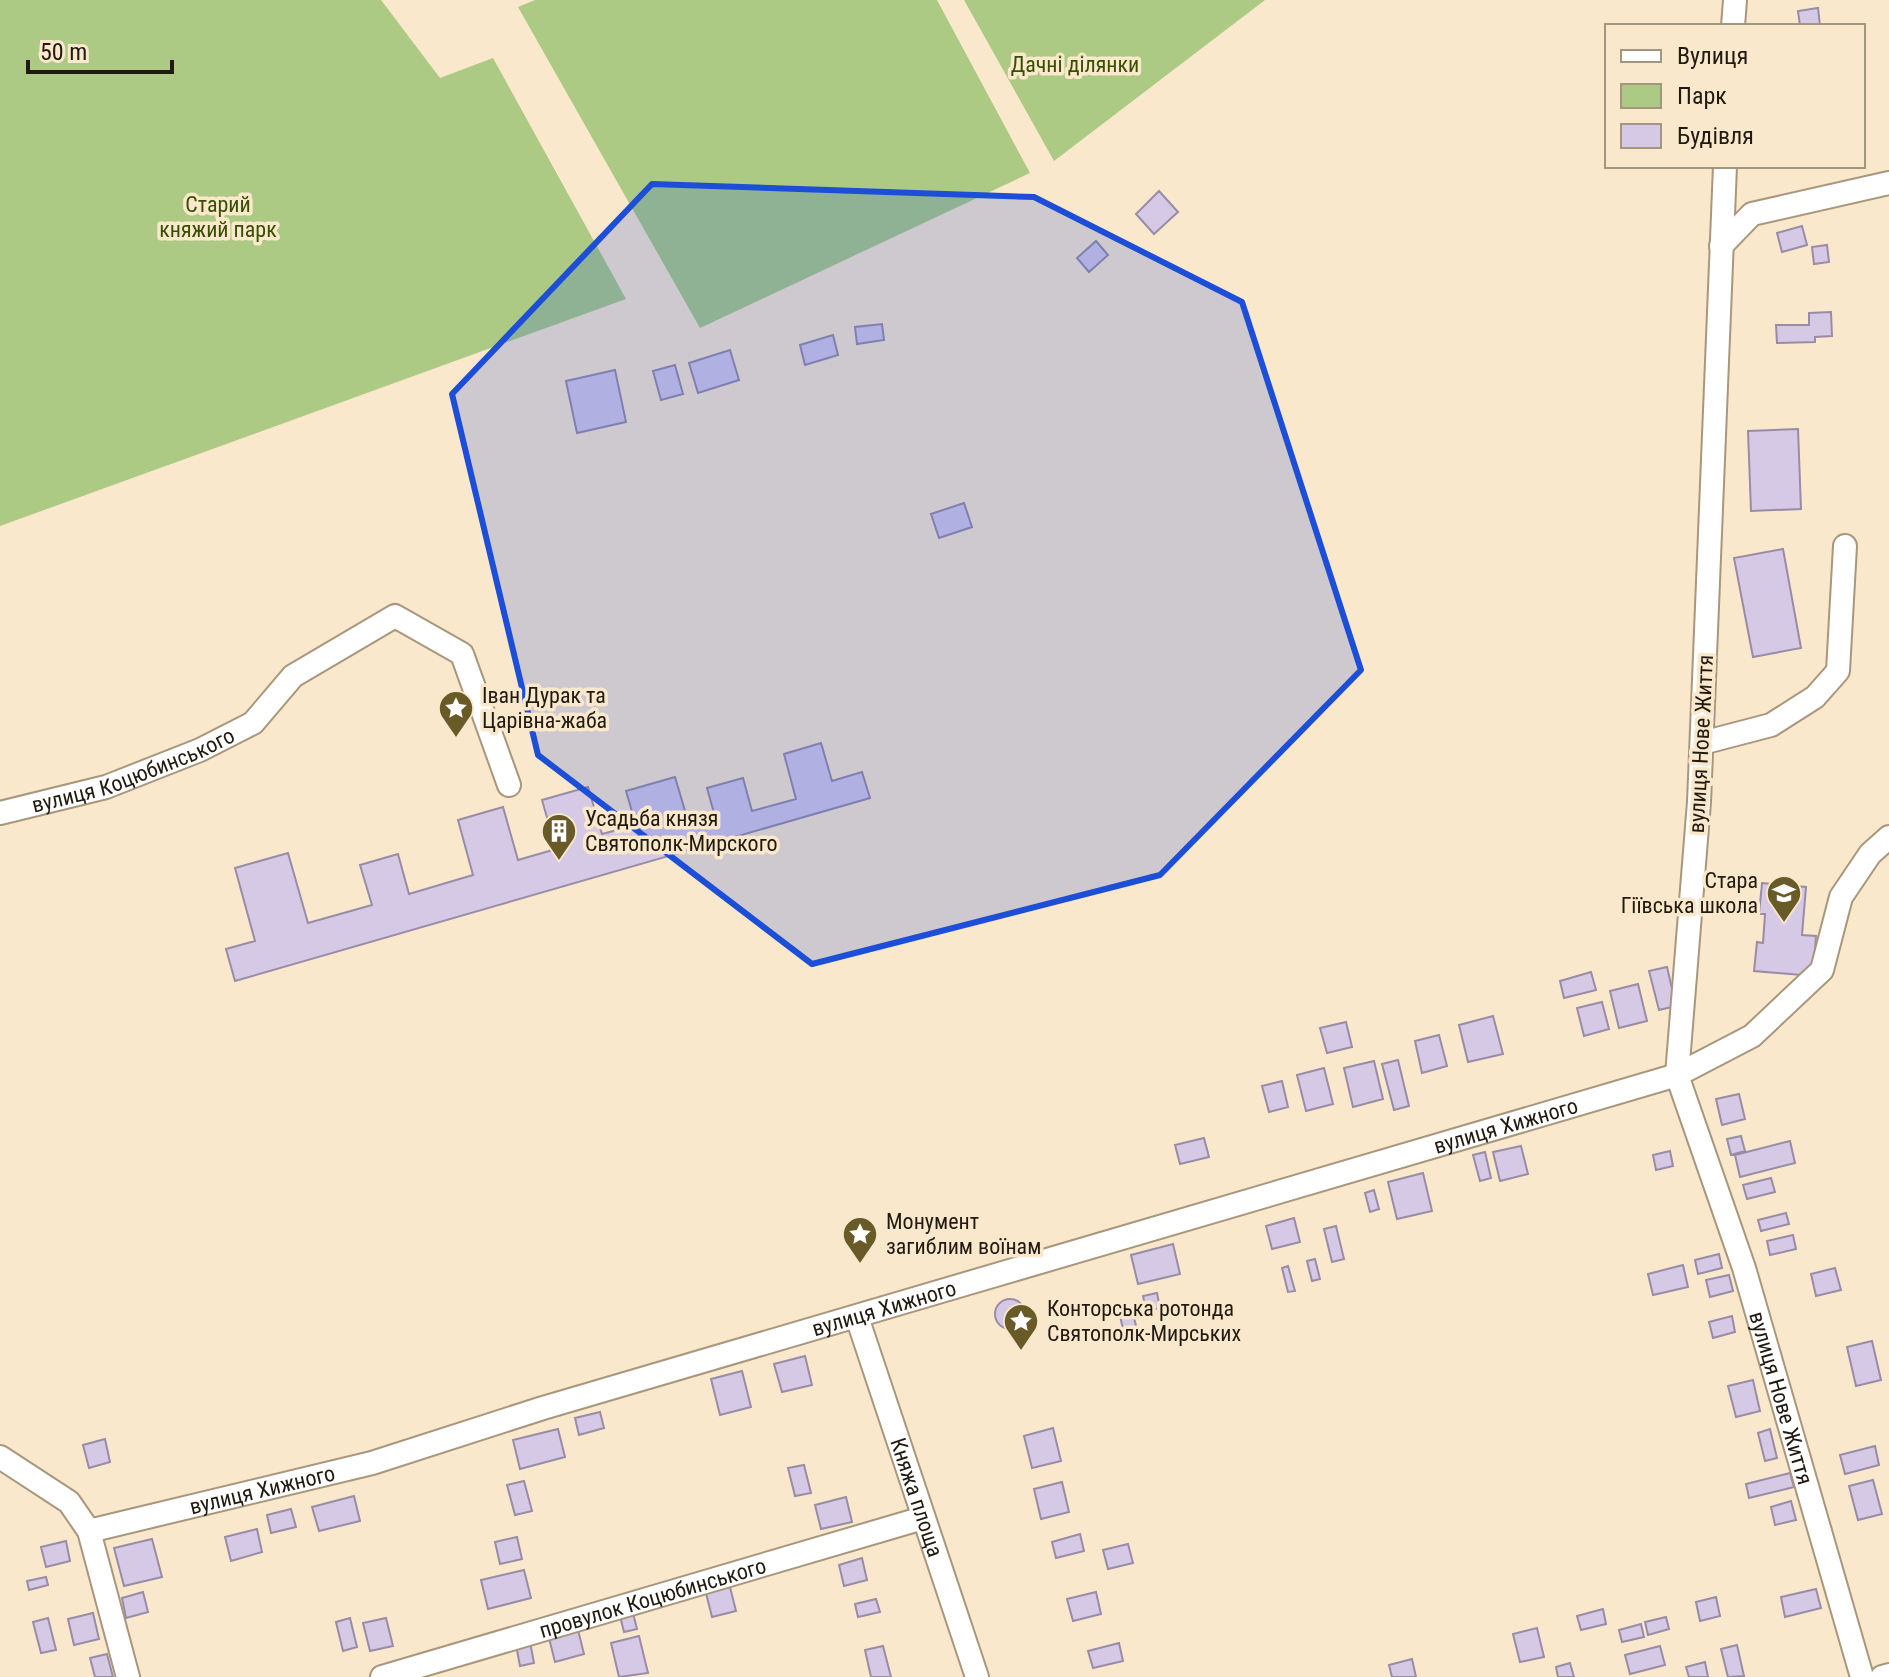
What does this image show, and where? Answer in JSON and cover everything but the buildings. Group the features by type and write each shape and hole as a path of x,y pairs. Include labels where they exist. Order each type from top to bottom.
{"street":[{"path":"1733,24 1735,0"},
{"name":"вулиця Нове Життя","path":"1725,168 1702,743 1677,1075 1744,1268 1862,1677"},
{"path":"1721,246 1752,214 1889,183"},
{"path":"1702,743 1771,725 1815,697 1838,671 1845,546"},
{"name":"вулиця Коцюбинського","path":"0,813 106,787 200,750 253,723 293,676 395,616 462,654 509,785"},
{"name":"вулиця Хижного","path":"89,1531 372,1463 543,1408 1677,1075 1752,1036 1822,970 1841,897 1870,854 1889,837"},
{"name":"Княжа площа","path":"857,1317 977,1677"},
{"path":"0,1457 69,1502 89,1531 128,1677"},
{"name":"провулок Коцюбинського","path":"382,1677 923,1518"},
{"path":"1882,1677 1889,1675"}],"highlighted area":[{"path":"652,184 1034,197 1242,302 1361,670 1160,875 812,964 538,755 452,394"}],"green space":[{"name":"Старий княжий парк","path":"0,0 381,0 440,78 493,58 626,299 0,526"},
{"path":"535,0 937,0 1030,173 700,328 518,7"},
{"name":"Дачні ділянки","path":"964,0 1265,0 1054,161"}],"place":[{"name":"Іван Дурак та Царівна-жаба","path":"456,739"},
{"name":"Усадьба князя Святополк-Мирского","path":"559,862"},
{"name":"Стара Гіївська школа","path":"1784,924"},
{"name":"Монумент загиблим воїнам","path":"860,1265"},
{"name":"Конторська ротонда Святополк-Мирських","path":"1021,1352"}]}
